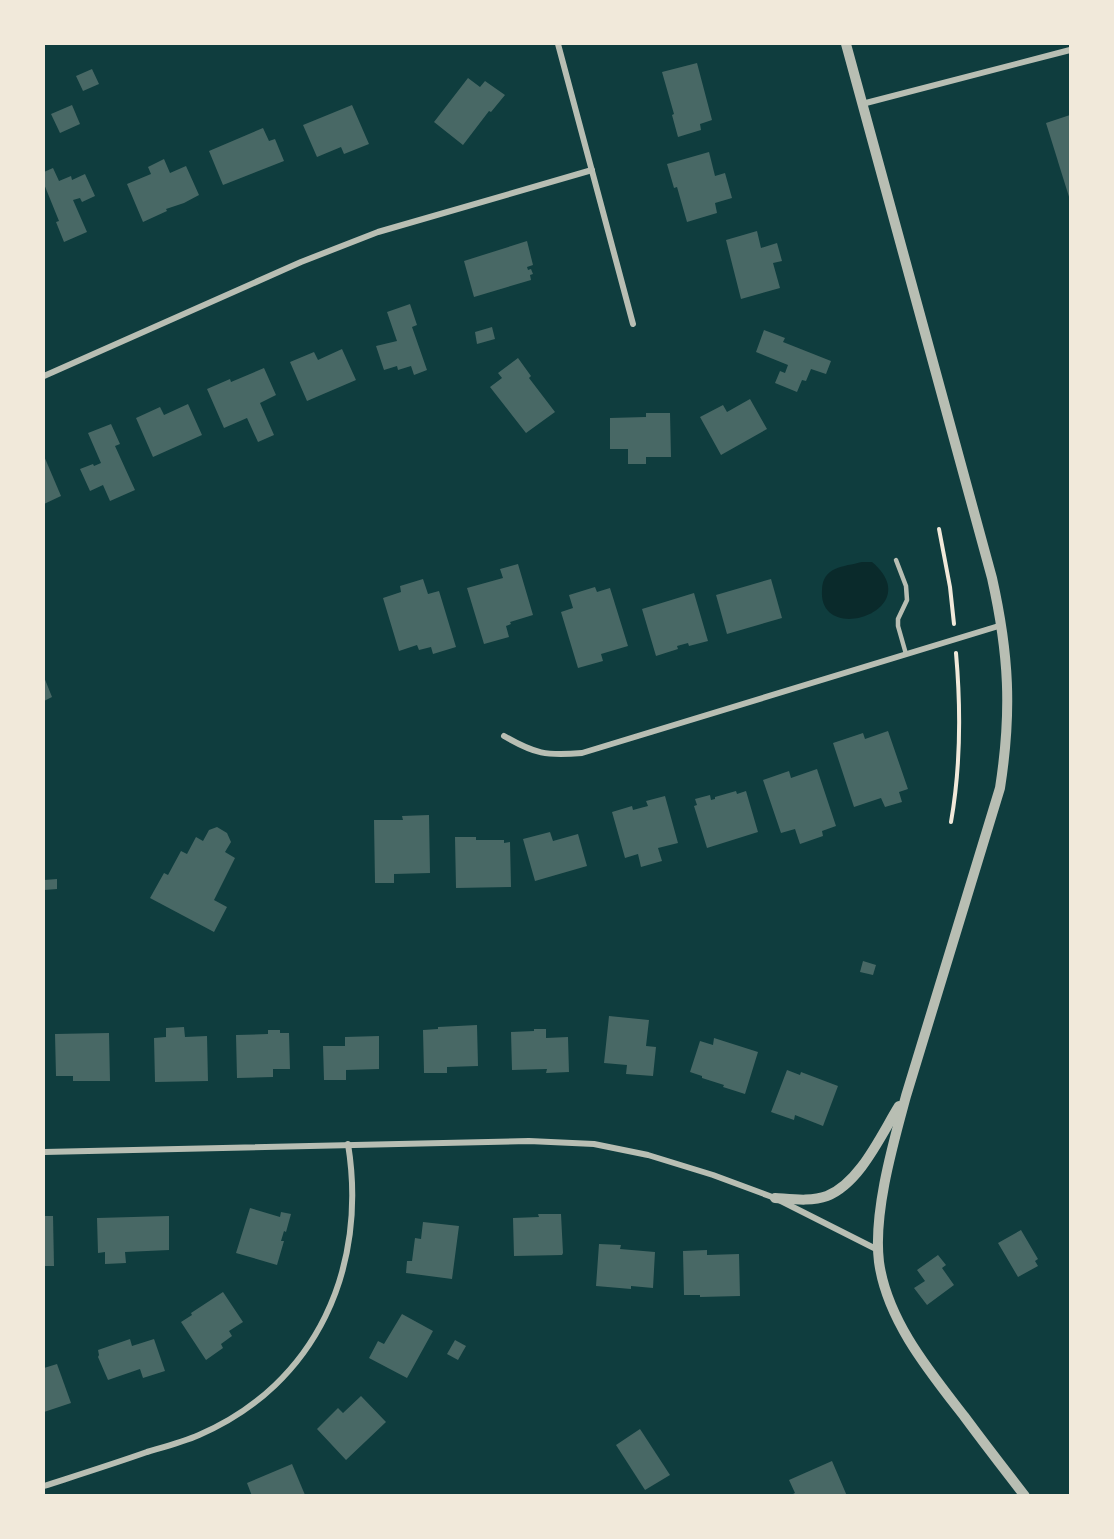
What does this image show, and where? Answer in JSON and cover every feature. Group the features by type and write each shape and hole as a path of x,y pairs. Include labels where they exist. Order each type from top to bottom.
{"street":[{"path":"558,44 633,324"},
{"path":"846,44 992,578 1002,625 1008,682 1007,745 1000,788 906,1096 888,1166 878,1250 884,1282 903,1329 928,1369 1025,1496"},
{"path":"862,104 1071,50"},
{"path":"44,376 302,262 378,232 592,170"},
{"path":"504,736 541,754 582,753 1002,625"},
{"path":"775,1198 825,1197 841,1189 867,1158 906,1096"},
{"path":"44,1152 529,1141 594,1144 648,1155 713,1175 775,1198 878,1250"},
{"path":"44,1486 199,1435 241,1413 278,1384 300,1360 322,1325 339,1287 349,1246 353,1204 348,1144"}],"lane":[{"path":"896,560 906,586 907,600 898,619 906,654"}],"path":[{"path":"939,529 954,622"},
{"path":"951,822 959,756 958,674"}],"water":[{"path":"862,562 872,562 886,579 888,595 880,607 867,615 851,619 836,616 825,607 823,582 826,576 835,569"}],"building":[{"path":"697,63 712,120 700,124 701,130 678,137 662,72"},
{"path":"92,69 99,84 83,91 76,76"},
{"path":"468,78 480,87 485,81 505,95 491,112 489,111 463,145 434,122"},
{"path":"72,105 80,124 60,133 51,114"},
{"path":"352,105 369,144 344,154 341,147 317,157 303,125"},
{"path":"1070,115 1070,200 1046,123"},
{"path":"263,128 269,141 275,139 284,161 223,185 209,151"},
{"path":"709,152 715,176 725,173 732,198 715,203 717,213 687,222 677,187 674,188 667,164"},
{"path":"164,159 170,173 186,166 199,195 143,222 127,184 151,174 148,167"},
{"path":"53,168 59,181 71,176 72,180 85,174 95,196 82,202 80,198 73,200 87,232 64,242 56,222 59,221 44,184 44,172"},
{"path":"757,231 761,248 777,243 782,261 773,263 780,288 741,299 726,240"},
{"path":"527,241 533,265 527,267 533,274 530,275 531,280 474,297 464,261"},
{"path":"410,304 417,325 412,327 427,370 414,375 411,366 398,370 397,366 384,370 376,346 397,341 387,312"},
{"path":"492,327 495,339 477,344 475,332"},
{"path":"764,330 785,338 783,342 831,361 826,374 811,369 806,381 802,380 797,392 775,383 780,371 785,373 788,365 756,352"},
{"path":"342,349 356,380 307,401 290,362 314,352 318,360"},
{"path":"518,358 531,376 529,378 555,412 526,433 490,387 502,378 498,373"},
{"path":"264,368 276,395 260,403 274,435 258,442 247,418 224,428 207,389"},
{"path":"750,399 767,429 721,455 700,417 723,405 727,412"},
{"path":"188,404 202,435 153,457 136,418 160,407 164,415"},
{"path":"646,413 670,413 671,457 646,457 646,464 628,464 628,449 610,449 610,418 646,417"},
{"path":"111,424 120,444 115,446 135,490 110,501 103,485 90,491 80,469 101,463 88,433"},
{"path":"44,456 61,496 44,504"},
{"path":"518,564 533,615 510,622 511,624 506,626 509,637 484,644 467,588 503,578 500,569"},
{"path":"423,579 428,594 439,591 456,647 433,654 431,647 419,650 417,645 399,651 383,598 401,592 400,586"},
{"path":"771,579 782,618 727,634 716,595"},
{"path":"595,587 597,592 610,588 628,646 601,654 603,661 578,668 561,612 573,608 569,595"},
{"path":"694,593 708,641 689,646 688,643 677,646 678,649 656,656 642,609"},
{"path":"44,677 52,697 44,701"},
{"path":"888,731 908,789 899,792 902,802 885,807 881,798 854,807 833,743 863,733 865,739"},
{"path":"817,769 836,826 822,831 823,836 800,844 795,829 781,833 763,780 789,771 791,778"},
{"path":"736,791 737,794 746,791 758,832 707,848 694,806 697,805 695,799 710,795 711,800"},
{"path":"665,796 678,843 658,848 662,861 641,867 638,854 625,858 612,812 632,806 633,810 648,806 646,801"},
{"path":"429,815 430,873 394,874 394,883 375,883 374,820 403,820 402,816"},
{"path":"217,827 227,833 231,842 225,852 235,858 214,900 227,907 214,932 150,898 164,873 168,875 181,851 187,854 196,837 203,841 209,830"},
{"path":"550,832 553,841 578,834 587,866 535,881 523,839"},
{"path":"455,837 476,837 476,840 510,842 511,887 456,888"},
{"path":"57,879 57,889 44,890 44,880"},
{"path":"863,961 876,965 873,975 860,972"},
{"path":"609,1016 649,1020 646,1046 656,1047 653,1076 626,1074 627,1065 604,1063"},
{"path":"477,1025 478,1066 447,1067 447,1073 424,1073 423,1030"},
{"path":"184,1027 185,1037 207,1036 208,1081 155,1082 154,1038 166,1037 166,1028"},
{"path":"534,1029 546,1029 546,1038 568,1037 569,1072 546,1073 547,1069 512,1070 511,1032 534,1031"},
{"path":"268,1030 289,1033 290,1069 273,1069 273,1077 237,1078 236,1035 268,1034"},
{"path":"109,1033 110,1081 73,1081 73,1076 56,1076 55,1034"},
{"path":"379,1036 379,1069 346,1070 346,1080 324,1080 323,1046 345,1046 345,1037"},
{"path":"714,1038 758,1052 745,1094 690,1072 700,1041 713,1045"},
{"path":"787,1070 800,1075 801,1072 838,1086 823,1126 795,1115 794,1120 771,1112"},
{"path":"250,1208 280,1217 281,1212 291,1214 281,1241 284,1241 277,1265 236,1253"},
{"path":"538,1214 561,1214 562,1255 514,1256 513,1218 539,1217"},
{"path":"44,1216 53,1216 54,1266 44,1266"},
{"path":"169,1216 169,1250 125,1252 126,1263 105,1264 105,1252 98,1253 97,1218"},
{"path":"423,1222 459,1226 452,1279 406,1273 407,1261 412,1261 415,1238 421,1239"},
{"path":"1021,1230 1038,1259 1035,1261 1038,1266 1018,1277 998,1243"},
{"path":"599,1244 621,1245 620,1249 655,1252 653,1288 596,1286"},
{"path":"707,1250 707,1255 739,1254 740,1296 684,1295 683,1251"},
{"path":"938,1255 946,1265 942,1268 954,1285 927,1305 914,1288 925,1281 917,1270"},
{"path":"223,1292 243,1322 229,1331 232,1336 221,1344 223,1348 206,1360 181,1322"},
{"path":"402,1314 433,1331 407,1378 369,1358 378,1341 384,1344"},
{"path":"130,1339 132,1346 154,1339 165,1371 143,1378 140,1369 108,1380 98,1357 98,1350"},
{"path":"455,1340 466,1346 458,1360 447,1354"},
{"path":"57,1364 71,1403 44,1412 44,1368"},
{"path":"361,1396 386,1422 346,1460 317,1429 338,1408 343,1413"},
{"path":"640,1429 670,1475 645,1490 616,1445"},
{"path":"832,1461 847,1496 789,1496 795,1493 789,1480"},
{"path":"292,1464 305,1495 252,1496 247,1483"}]}
